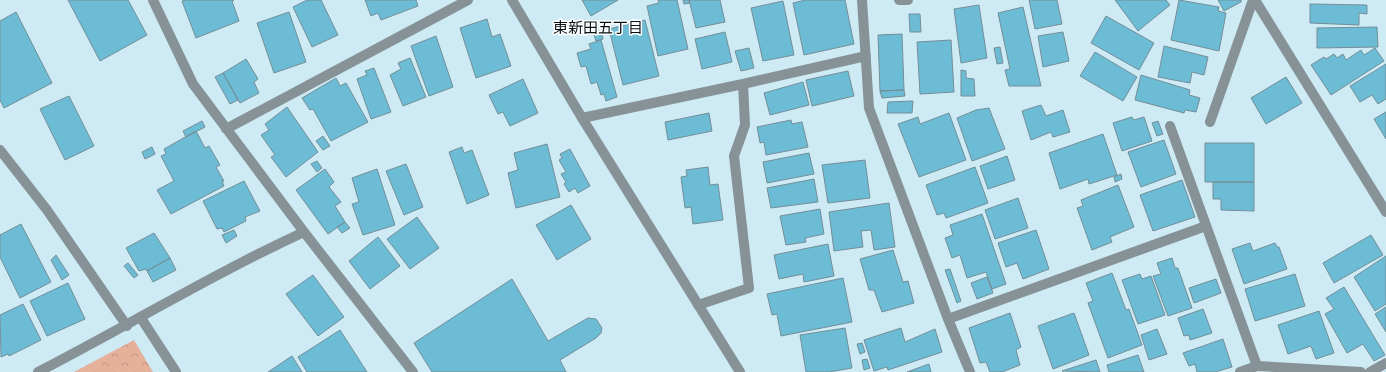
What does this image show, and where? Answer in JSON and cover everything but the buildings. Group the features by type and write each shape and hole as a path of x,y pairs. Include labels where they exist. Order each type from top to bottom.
{"street":[{"path":"153,0 193,84 304,232 412,372"},
{"path":"226,129 468,0"},
{"path":"512,0 582,118 740,372"},
{"path":"862,0 869,108 948,320 970,372"},
{"path":"899,0 908,0"},
{"path":"1210,122 1254,0"},
{"path":"1254,0 1386,212"},
{"path":"582,118 866,56"},
{"path":"698,305 749,288 734,156 745,125 743,84"},
{"path":"1170,126 1257,366"},
{"path":"0,150 47,210 127,326"},
{"path":"948,320 1206,226"},
{"path":"38,372 127,326 254,255 304,232"},
{"path":"141,318 176,372"},
{"path":"1370,372 1386,363"},
{"path":"1240,372 1257,366 1361,372"}],"green space":[{"path":"134,340 153,372 74,372"}],"district":[{"name":"東新田五丁目","path":"598,28"}]}
